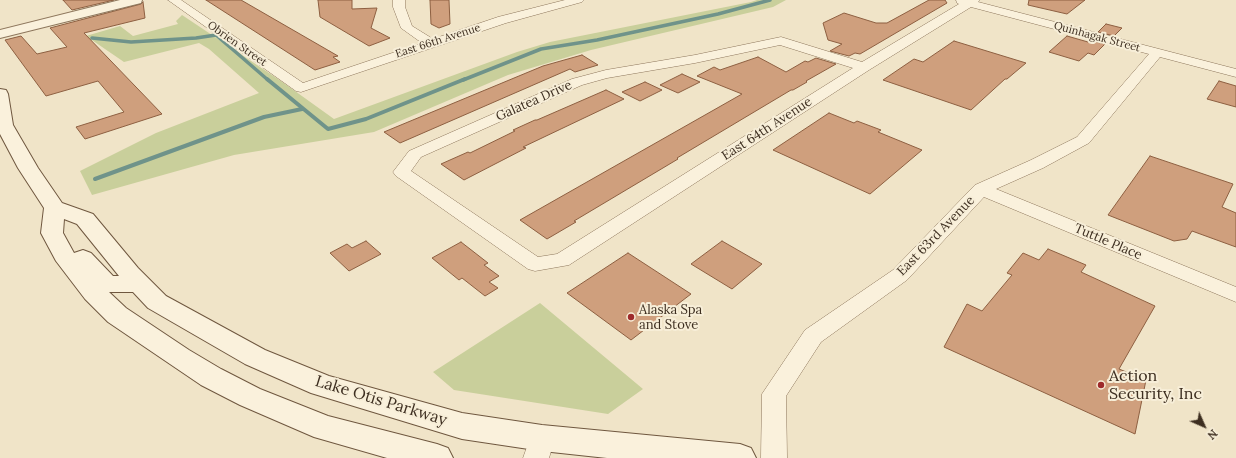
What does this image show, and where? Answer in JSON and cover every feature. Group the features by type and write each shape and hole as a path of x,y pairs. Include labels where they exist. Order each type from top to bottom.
{"main road":[{"path":"0,34 136,0"},
{"path":"0,94 2,123 28,168 55,208 52,233 64,256 94,293 117,315 211,377 250,397 325,428 437,458"},
{"name":"Lake Otis Parkway","path":"55,208 85,219 138,283 157,302 255,357 322,385 539,448 740,458"},
{"path":"64,256 82,256 91,268 107,284 126,285 138,283"}],"street":[{"name":"Obrien Street","path":"174,0 301,88"},
{"path":"399,0 399,7 407,28 430,43"},
{"name":"East 66th Avenue","path":"301,88 430,43 568,1"},
{"name":"Quinhagak Street","path":"967,1 1236,73"},
{"name":"East 64th Avenue","path":"562,260 967,1"},
{"name":"Galatea Drive","path":"562,260 535,264 402,172 414,154 577,82 606,74 695,59 782,41 864,67"},
{"name":"East 63rd Avenue","path":"774,458 774,394 813,336 900,275 981,189 1038,164 1083,140 1157,52"},
{"name":"Tuttle Place","path":"981,189 1236,295"}],"green space":[{"path":"757,0 786,0 773,7 591,50 508,75 374,132 234,155 92,195 80,171 156,133 259,93 209,49 199,43 124,62 86,36 120,26 133,36 178,24 176,21 182,15 281,81 334,119 517,52 550,42"},
{"path":"540,303 643,389 608,414 454,390 433,372"}],"building":[{"path":"63,0 114,0 72,10"},
{"path":"206,0 241,0 338,56 333,57 340,62 315,70"},
{"path":"318,0 352,0 352,9 377,8 371,28 390,38 369,46 320,17"},
{"path":"430,0 449,0 450,24 439,28 431,24"},
{"path":"929,0 945,0 947,3 860,54 855,53 849,56 830,51 842,44 828,40 823,23 844,13 876,23 887,23"},
{"path":"1029,0 1085,0 1067,14 1028,5"},
{"path":"143,2 145,18 84,33 162,114 85,139 76,127 124,112 98,81 46,96 5,40 21,36 37,54 67,47 50,28 141,4"},
{"path":"1106,24 1122,28 1114,36 1098,32"},
{"path":"1067,36 1088,42 1089,40 1105,44 1094,55 1088,53 1079,61 1049,52"},
{"path":"954,41 1026,63 1007,79 1005,79 971,110 883,80 914,59 923,62"},
{"path":"582,55 598,65 575,72 570,69 400,143 384,132 543,66"},
{"path":"758,57 786,72 805,61 808,62 816,58 836,64 677,158 678,159 574,221 576,222 547,239 520,220 742,94 697,76 714,67 720,70"},
{"path":"682,74 700,82 678,93 660,85"},
{"path":"1219,81 1236,86 1236,107 1207,99"},
{"path":"645,82 662,90 640,101 622,92"},
{"path":"606,90 624,99 523,147 526,148 464,180 441,164 468,152 470,153 515,131 513,130"},
{"path":"829,113 854,123 857,121 881,130 878,132 922,150 870,194 773,150"},
{"path":"1150,156 1233,184 1222,207 1236,213 1236,247 1192,231 1187,239 1174,241 1108,215"},
{"path":"366,241 381,254 349,271 330,253 347,244 352,248"},
{"path":"722,241 762,264 732,289 691,264"},
{"path":"461,242 488,263 484,265 499,276 489,282 498,288 485,296 462,278 459,280 432,258"},
{"path":"1048,249 1086,265 1081,272 1155,306 1119,369 1146,380 1135,434 944,347 967,304 982,311 1012,275 1007,273 1023,253 1039,260"},
{"name":"Alaska Spa and Stove","path":"628,253 691,294 631,340 567,293"}],"waterway":[{"path":"463,80 541,49 597,40 718,14 770,0"},
{"path":"92,38 131,42 196,38 216,35 268,80"},
{"path":"267,79 328,129 366,119 465,79"},
{"path":"95,179 264,117 302,109"}],"place":[{"name":"Alaska Spa and Stove","path":"631,317"},
{"name":"Action Security, Inc","path":"1101,385"}]}
